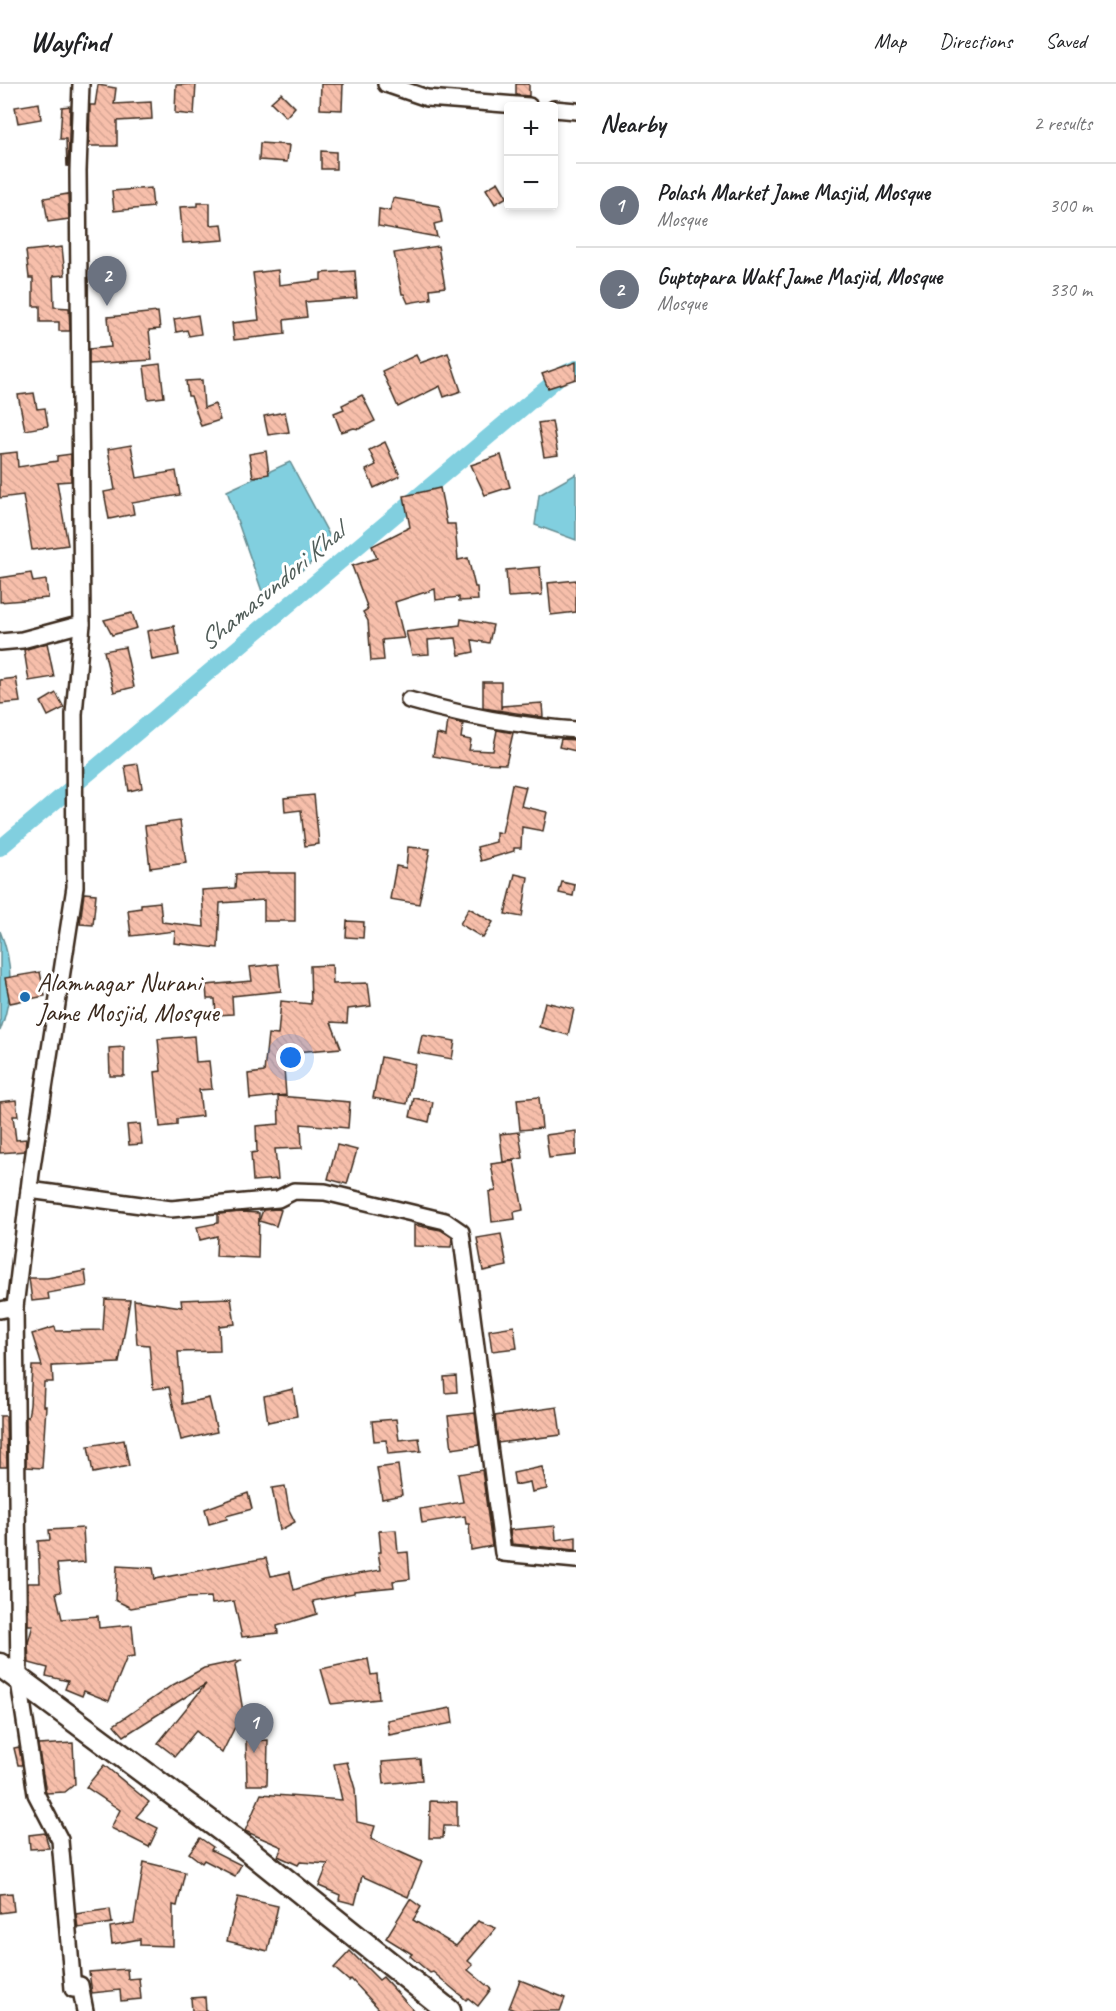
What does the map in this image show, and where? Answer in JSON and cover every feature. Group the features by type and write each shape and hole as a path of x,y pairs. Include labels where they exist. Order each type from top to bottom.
{"main road":[{"path":"0,1665 243,1846 441,2009"}],"street":[{"path":"81,84 78,171 82,624 74,714 75,887 29,1190 8,1308 19,1681 36,1794 60,1840 73,1989 80,1985 85,2011"},
{"path":"386,84 427,98 504,104"},
{"path":"558,109 576,111"},
{"path":"0,642 21,640 82,624"},
{"path":"409,700 463,716 529,727 576,730"},
{"path":"29,1190 171,1209 279,1199 294,1191 325,1192 445,1221 461,1232 503,1552 576,1560"}],"water":[{"path":"290,462 334,544 265,600 227,491"},
{"path":"576,474 576,540 535,525 539,495"},
{"path":"0,931 8,956 10,981 7,1006 0,1031"}],"building":[{"path":"196,84 194,115 175,113 176,85"},
{"path":"321,84 343,84 342,110 320,109"},
{"path":"516,84 529,84 529,96 516,95"},
{"path":"98,85 116,88 114,104 151,102 152,119 117,121 117,146 89,146 90,105 95,105"},
{"path":"281,93 295,107 286,117 271,102"},
{"path":"39,103 41,119 18,123 15,107"},
{"path":"70,106 67,166 66,139 60,139 62,107"},
{"path":"260,143 289,145 287,162 259,160"},
{"path":"321,151 336,152 336,169 321,169"},
{"path":"498,182 504,192 504,199 495,204 486,189"},
{"path":"151,188 153,207 114,211 112,191"},
{"path":"68,194 69,219 48,222 44,198"},
{"path":"393,198 439,206 442,222 434,224 437,237 378,226 379,209 390,211"},
{"path":"198,203 210,203 210,225 222,224 224,240 183,243 180,207 198,206"},
{"path":"438,246 445,287 430,289 431,299 408,303 402,294 394,253"},
{"path":"62,247 65,275 53,276 54,307 69,308 70,331 59,331 59,322 40,322 40,306 33,306 33,278 29,278 26,251"},
{"path":"278,270 279,285 321,280 321,273 355,271 357,298 305,302 307,317 284,320 285,334 234,340 232,323 259,320 253,273"},
{"path":"158,312 160,329 149,330 152,360 89,364 89,349 111,347 108,317"},
{"path":"198,315 201,334 189,336 187,330 176,332 174,319"},
{"path":"448,353 461,391 444,397 440,386 398,407 382,371 416,355 420,363"},
{"path":"576,362 576,379 548,388 542,374"},
{"path":"160,364 164,397 148,399 144,366"},
{"path":"202,380 204,408 215,404 220,420 201,426 191,396 188,396 186,381"},
{"path":"34,393 37,409 45,408 48,426 25,430 18,395"},
{"path":"362,395 375,421 359,429 354,428 341,432 334,413 344,409 342,405"},
{"path":"285,412 289,432 268,435 264,416"},
{"path":"552,421 558,455 544,457 538,423"},
{"path":"385,442 400,476 374,488 366,470 376,465 369,450"},
{"path":"131,445 137,478 176,471 180,495 132,503 134,514 109,519 104,492 115,490 108,449"},
{"path":"266,451 269,474 253,477 249,454"},
{"path":"17,452 18,467 57,461 57,456 71,454 71,481 57,482 68,545 32,550 23,495 0,498 0,454"},
{"path":"501,455 510,487 485,495 471,465"},
{"path":"440,488 447,524 455,524 458,560 468,558 475,587 477,587 478,600 459,601 459,597 436,600 435,589 395,602 404,638 382,640 384,660 371,661 368,621 363,612 368,609 352,566 377,558 372,546 410,527 404,496"},
{"path":"540,567 542,595 508,597 506,570"},
{"path":"31,573 33,582 46,580 48,598 0,602 0,578"},
{"path":"576,580 576,612 551,615 548,583"},
{"path":"132,613 137,628 112,635 104,620"},
{"path":"461,619 493,625 489,643 472,640 474,652 459,655 456,638 428,640 429,654 412,655 406,632 460,625"},
{"path":"174,626 179,655 152,660 147,631"},
{"path":"47,643 54,677 29,681 24,650"},
{"path":"125,647 134,687 114,692 104,651"},
{"path":"16,678 20,702 0,704 0,680"},
{"path":"483,682 501,682 501,709 502,706 542,703 543,717 483,708"},
{"path":"56,693 64,708 48,716 41,702"},
{"path":"448,720 463,724 461,738 471,740 469,750 493,751 497,730 513,733 506,764 473,763 433,756 437,734 446,736"},
{"path":"561,739 576,740 576,751 559,747"},
{"path":"138,764 142,788 129,791 125,766"},
{"path":"512,784 526,787 521,806 547,812 543,831 522,827 521,848 514,848 514,851 481,861 477,847 496,842 496,832 502,833"},
{"path":"314,795 319,844 305,846 301,810 285,812 284,798"},
{"path":"180,821 186,863 150,868 145,826"},
{"path":"408,847 430,849 419,904 390,899 396,866 406,868"},
{"path":"295,873 295,921 264,921 264,900 220,903 218,948 174,943 175,931 131,936 128,910 141,908 141,904 160,902 162,922 204,927 202,890 235,888 236,874"},
{"path":"515,874 528,877 522,917 505,914"},
{"path":"562,882 575,885 573,896 559,893"},
{"path":"84,893 96,894 93,925 80,924"},
{"path":"469,908 493,922 483,938 460,924"},
{"path":"347,921 364,922 363,938 346,937"},
{"path":"278,964 281,991 232,996 233,1014 216,1015 215,999 207,999 206,985 252,981 250,967"},
{"path":"332,965 333,984 368,983 371,1006 348,1009 347,1023 331,1022 341,1048 296,1052 296,1056 283,1055 286,1095 250,1099 248,1074 264,1072 268,1034 278,1035 281,1001 311,1004 310,966"},
{"path":"40,972 45,996 10,1003 5,978"},
{"path":"545,1002 574,1009 568,1035 539,1027"},
{"path":"422,1035 455,1041 452,1059 418,1053"},
{"path":"194,1036 196,1062 209,1061 212,1089 199,1090 202,1116 177,1119 177,1125 160,1127 155,1072 161,1071 158,1039"},
{"path":"124,1047 124,1076 110,1076 109,1048"},
{"path":"381,1057 415,1064 407,1104 373,1098"},
{"path":"278,1096 350,1102 348,1128 301,1124 302,1148 275,1149 278,1179 253,1181 251,1153 257,1152 256,1126 279,1124"},
{"path":"539,1097 542,1128 520,1130 517,1099"},
{"path":"414,1098 433,1102 429,1122 410,1117"},
{"path":"16,1100 18,1116 13,1116 16,1140 26,1139 25,1151 0,1153 0,1102"},
{"path":"140,1124 142,1144 129,1145 127,1125"},
{"path":"576,1131 576,1155 549,1158 546,1135"},
{"path":"519,1132 523,1158 503,1162 500,1134"},
{"path":"337,1145 357,1150 347,1184 328,1179"},
{"path":"514,1161 523,1210 514,1212 515,1219 492,1222 489,1192 496,1191 491,1164"},
{"path":"263,1210 281,1210 276,1226 259,1221"},
{"path":"259,1213 258,1258 216,1256 217,1236 200,1240 197,1227 218,1223 218,1214"},
{"path":"414,1225 441,1230 452,1237 451,1247 414,1246"},
{"path":"501,1234 507,1266 483,1271 477,1238"},
{"path":"85,1271 87,1286 48,1293 49,1299 32,1301 29,1278 47,1278"},
{"path":"231,1298 235,1324 219,1326 220,1351 178,1352 182,1404 209,1398 217,1432 181,1440 169,1387 153,1389 149,1345 137,1344 134,1300 182,1307 181,1300"},
{"path":"105,1299 130,1300 119,1363 52,1366 53,1382 44,1382 43,1406 46,1406 42,1468 26,1467 26,1417 28,1417 30,1405 32,1366 42,1366 32,1334 55,1327 56,1331 103,1330"},
{"path":"514,1326 517,1348 492,1351 489,1330"},
{"path":"456,1376 457,1392 445,1393 444,1377"},
{"path":"293,1389 297,1416 268,1422 264,1396"},
{"path":"557,1407 561,1435 498,1443 495,1416"},
{"path":"475,1413 479,1445 452,1449 448,1416"},
{"path":"0,1416 6,1416 7,1467 0,1467"},
{"path":"396,1419 399,1440 419,1438 421,1451 388,1454 386,1440 374,1441 372,1421"},
{"path":"124,1440 129,1466 93,1473 88,1446"},
{"path":"398,1465 402,1495 382,1499 377,1468"},
{"path":"542,1467 547,1489 532,1492 530,1482 515,1485 513,1473"},
{"path":"482,1470 492,1546 471,1550 469,1524 466,1524 465,1516 422,1523 420,1509 463,1502 458,1474"},
{"path":"285,1486 289,1510 295,1522 280,1530 272,1488"},
{"path":"248,1493 252,1509 226,1516 227,1519 209,1524 205,1509"},
{"path":"555,1526 556,1540 576,1537 576,1550 512,1544 510,1530"},
{"path":"83,1528 85,1562 57,1564 61,1592 56,1593 62,1619 98,1616 99,1628 132,1625 135,1656 127,1657 109,1701 84,1691 82,1696 65,1689 68,1681 46,1676 48,1668 29,1663 28,1643 33,1625 28,1625 28,1583 40,1583 38,1541 50,1540 49,1530"},
{"path":"396,1530 398,1553 408,1552 410,1579 393,1581 394,1587 354,1591 354,1593 313,1601 317,1614 277,1626 278,1633 242,1637 234,1601 212,1604 211,1597 187,1598 131,1608 115,1600 117,1566 153,1568 155,1579 266,1558 271,1576 290,1572 294,1590 323,1580 381,1570 378,1552 381,1552 379,1531"},
{"path":"368,1659 371,1675 377,1674 379,1699 331,1704 321,1669"},
{"path":"242,1660 235,1665 243,1711 222,1753 196,1731 175,1756 158,1743 206,1684 124,1736 114,1725 171,1686 204,1668"},
{"path":"451,1708 453,1723 389,1735 387,1720"},
{"path":"268,1740 267,1785 247,1785 246,1741"},
{"path":"73,1743 75,1784 65,1792 46,1793 38,1745"},
{"path":"19,1747 22,1765 18,1765 14,1748"},
{"path":"420,1759 422,1780 384,1784 382,1762"},
{"path":"347,1762 355,1789 357,1822 375,1826 371,1839 422,1862 408,1897 362,1876 355,1904 339,1900 340,1895 319,1886 328,1864 300,1862 298,1865 278,1856 282,1847 245,1831 261,1794 342,1800 334,1764"},
{"path":"104,1765 149,1802 136,1817 158,1828 149,1847 111,1828 120,1810 86,1787"},
{"path":"430,1801 457,1802 457,1826 444,1826 443,1838 429,1838"},
{"path":"45,1833 49,1848 30,1849 29,1835"},
{"path":"200,1838 213,1847 211,1850 241,1865 235,1876 204,1860 202,1863 189,1853"},
{"path":"144,1862 185,1872 177,1906 173,1905 173,1946 140,1945 140,1939 112,1944 110,1927 134,1923"},
{"path":"12,1893 14,1911 0,1913 0,1894"},
{"path":"238,1897 278,1906 268,1951 227,1941"},
{"path":"410,1899 421,1907 413,1920 456,1946 478,1921 496,1928 468,1961 473,1965 468,1970 491,1989 478,2006 468,1998 466,2000 433,1972 430,1973 410,1956 412,1954 386,1938"},
{"path":"110,1909 112,1923 78,1928 76,1914"},
{"path":"350,1951 379,1980 383,1977 414,2011 381,2011 351,1979 349,1981 334,1968"},
{"path":"127,1969 128,1979 139,1978 141,1999 121,2001 120,1990 92,1993 89,1972"},
{"path":"520,1980 565,1998 560,2011 517,2011 509,2008"},
{"path":"205,1997 206,2011 192,2011 191,1998"}],"waterway":[{"name":"Shamasundori Khal","path":"0,848 563,374 576,368"}],"place":[{"name":"Guptopara Wakf Jame Masjid, Mosque","path":"107,306"},
{"name":"Alamnagar Nurani Jame Mosjid, Mosque","path":"25,997"},
{"name":"Polash Market Jame Masjid, Mosque","path":"254,1753"}]}
